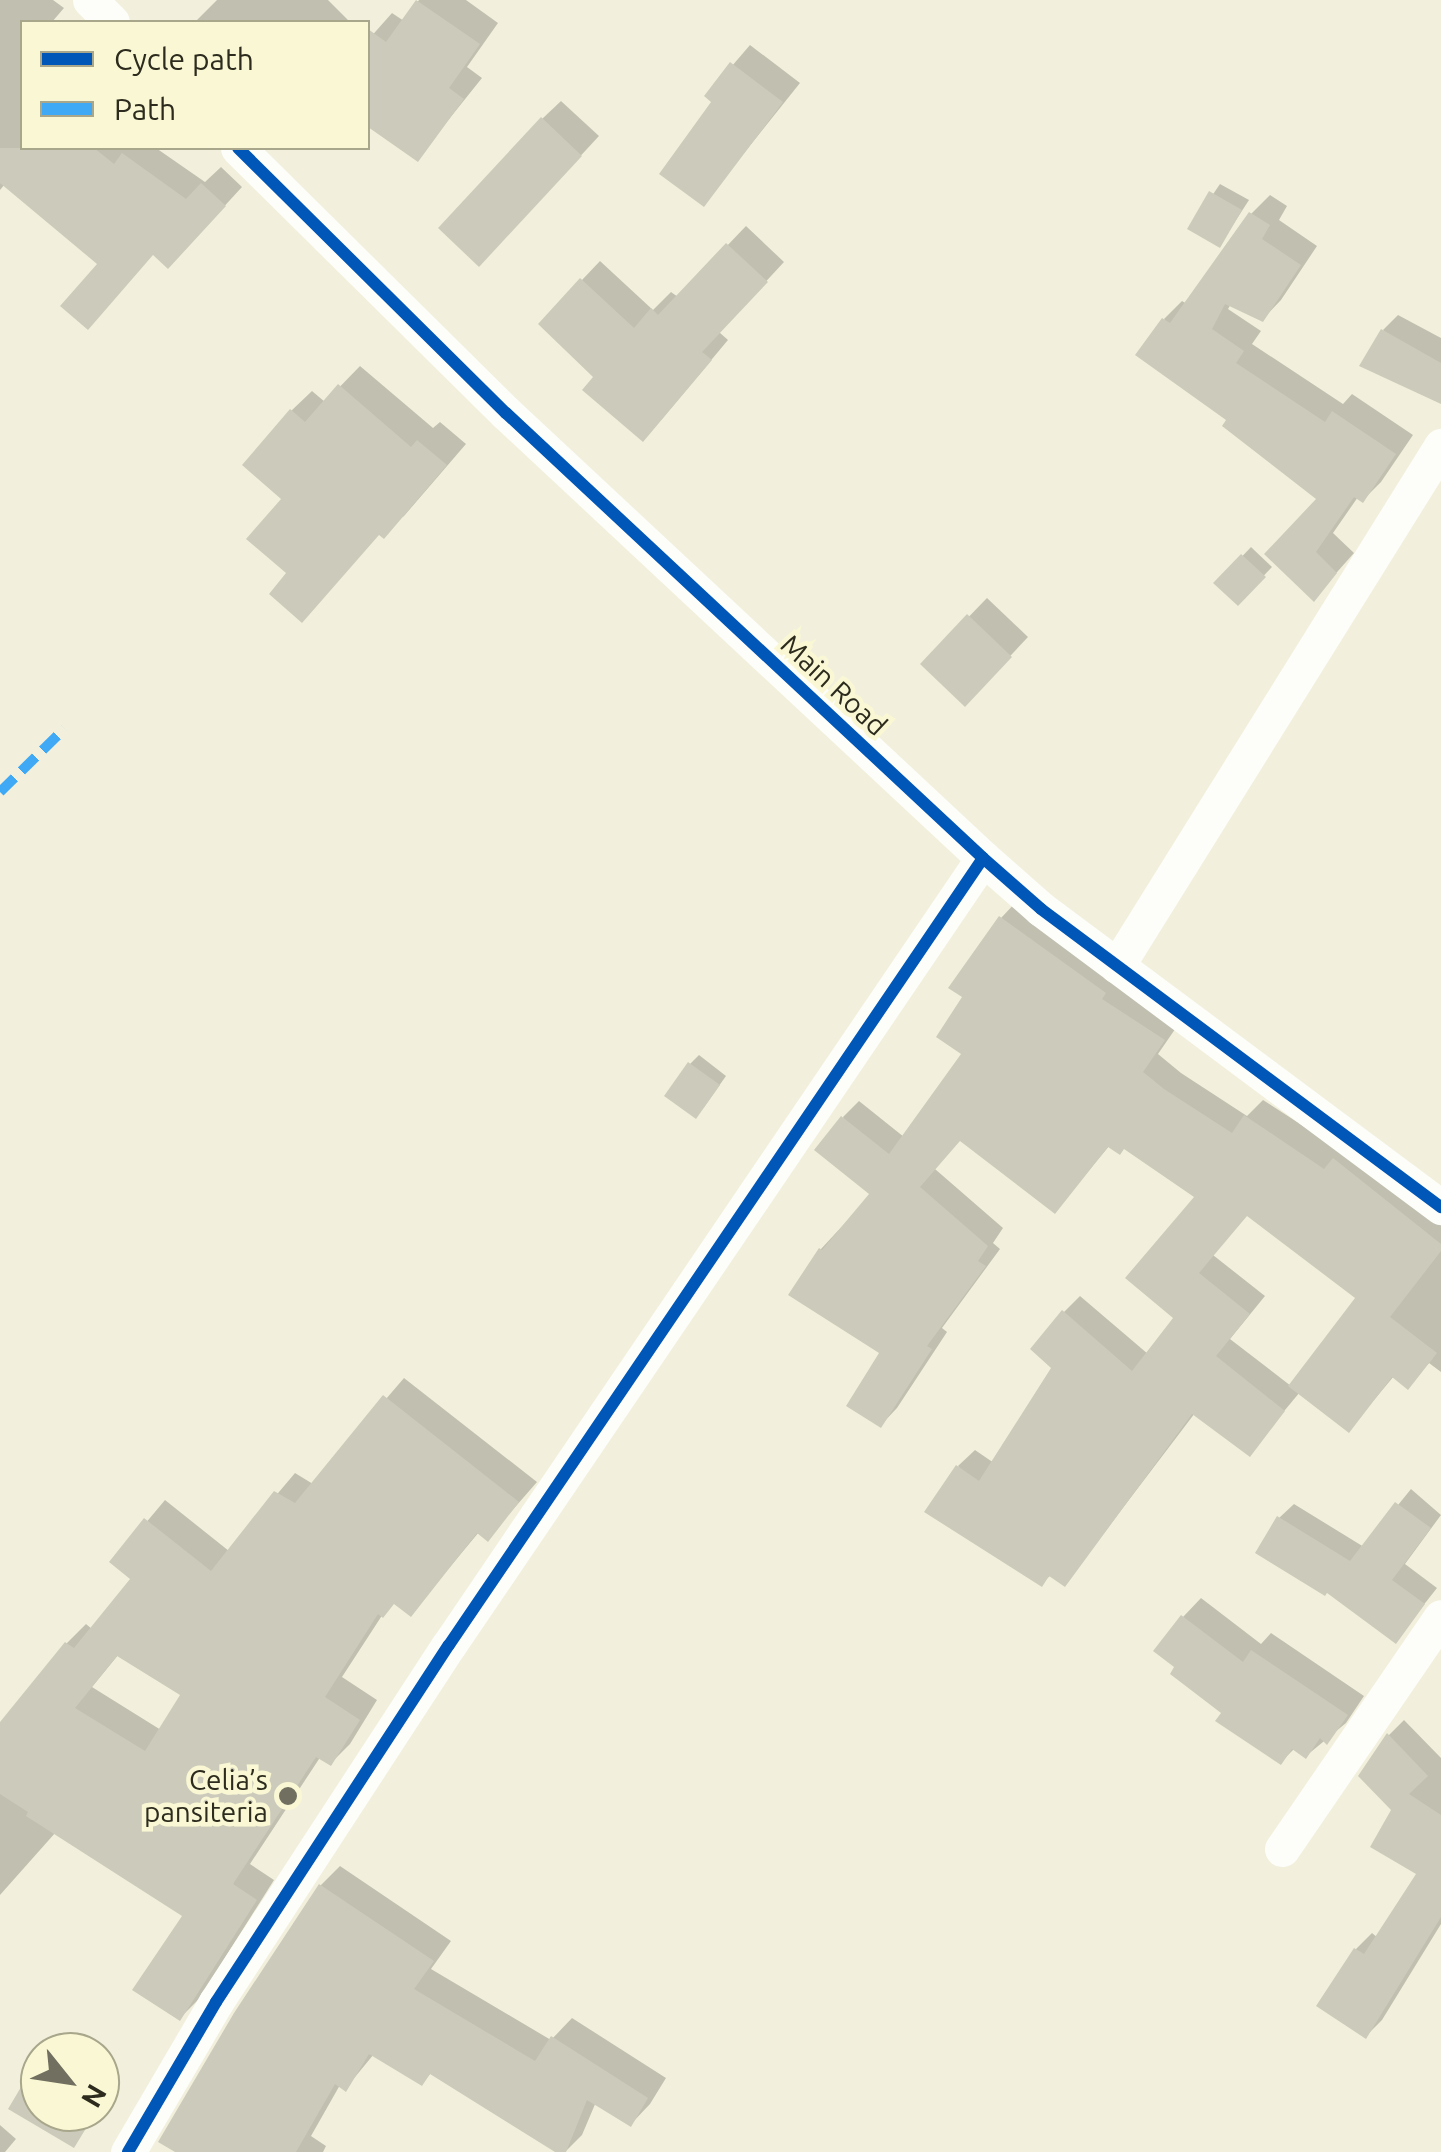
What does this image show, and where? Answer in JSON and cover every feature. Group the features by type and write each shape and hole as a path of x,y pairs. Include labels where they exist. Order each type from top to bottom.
{"street":[{"path":"90,0 110,20"},
{"name":"Main Road","path":"240,150 506,413 983,858 1116,966 1441,1207"},
{"path":"1116,966 1441,446"},
{"path":"128,2152 216,2002 448,1645 983,858"},
{"path":"1282,1850 1441,1618"}],"building":[{"path":"416,0 480,44 449,88 464,99 418,162 370,128 370,30 386,42"},
{"path":"730,62 783,102 704,207 659,174 711,102 704,96"},
{"path":"541,117 582,156 479,267 438,228"},
{"path":"0,148 96,150 114,164 122,153 186,199 201,183 226,206 168,269 153,255 88,330 60,306 97,264 0,183"},
{"path":"1209,191 1242,210 1220,248 1187,229"},
{"path":"1249,212 1270,225 1262,239 1301,265 1263,322 1225,304 1212,329 1244,351 1236,363 1325,422 1332,411 1396,454 1363,503 1354,497 1316,552 1337,573 1314,602 1264,554 1316,499 1222,426 1226,420 1135,355 1162,318 1170,323"},
{"path":"726,243 768,282 702,352 712,360 643,442 582,390 593,377 538,324 580,278 634,328 651,308 658,315"},
{"path":"1381,329 1441,363 1441,404 1359,366"},
{"path":"338,384 411,447 417,440 447,465 384,539 379,535 302,623 269,594 286,573 246,539 281,499 242,465 290,409 305,422"},
{"path":"1241,554 1266,577 1238,606 1213,583"},
{"path":"967,614 1012,657 965,707 920,664"},
{"path":"999,916 1106,993 1102,999 1165,1040 1143,1072 1164,1089 1232,1133 1244,1115 1324,1169 1333,1158 1441,1244 1441,1251 1390,1317 1437,1353 1408,1390 1392,1377 1349,1433 1288,1386 1355,1298 1247,1216 1199,1273 1250,1314 1216,1356 1285,1411 1250,1457 1192,1414 1065,1587 1049,1576 1042,1587 924,1512 956,1465 979,1481 1051,1368 1030,1349 1062,1310 1132,1371 1173,1318 1125,1278 1194,1197 1124,1149 1120,1155 1108,1147 1055,1214 960,1141 920,1187 988,1246 978,1261 986,1266 927,1346 932,1349 881,1428 846,1406 879,1353 788,1295 819,1248 822,1250 869,1194 814,1150 841,1116 889,1154 961,1054 936,1037 962,997 948,988"},
{"path":"688,1062 720,1085 696,1119 664,1096"},
{"path":"383,1395 519,1502 488,1542 477,1533 411,1617 394,1604 383,1618 378,1614 325,1697 360,1720 331,1766 316,1757 233,1884 257,1900 180,2021 132,1990 182,1916 26,1816 28,1812 0,1794 0,1722 65,1642 74,1648 130,1579 109,1562 144,1518 211,1571 274,1491 295,1503","holes":["117,1656 180,1695 145,1751 75,1708"]},
{"path":"1395,1502 1431,1528 1392,1580 1425,1604 1396,1644 1327,1593 1325,1596 1255,1553 1277,1516 1350,1561"},
{"path":"1181,1615 1243,1662 1251,1650 1348,1715 1327,1745 1320,1738 1306,1759 1292,1749 1281,1765 1215,1721 1221,1713 1170,1674 1174,1667 1153,1651"},
{"path":"1387,1733 1428,1776 1409,1794 1441,1815 1441,1917 1366,2039 1316,2006 1354,1948 1364,1954 1416,1874 1370,1847 1391,1810 1358,1776"},
{"path":"319,1884 434,1961 414,1989 535,2061 551,2036 648,2098 631,2127 587,2100 566,2152 555,2152 430,2074 422,2086 369,2054 346,2092 335,2084 296,2152 175,2152 158,2142 234,2013"},
{"path":"20,2089 20,2116 8,2109"},
{"path":"47,2132 84,2132 74,2148"}],"marked path":[{"path":"0,792 64,729"}],"cycle path":[{"path":"240,150 506,413 983,858 1041,909 1441,1207"},
{"path":"128,2152 216,2002 449,1645 983,858"}],"place":[{"name":"Celia’s pansiteria","path":"288,1796"}]}
